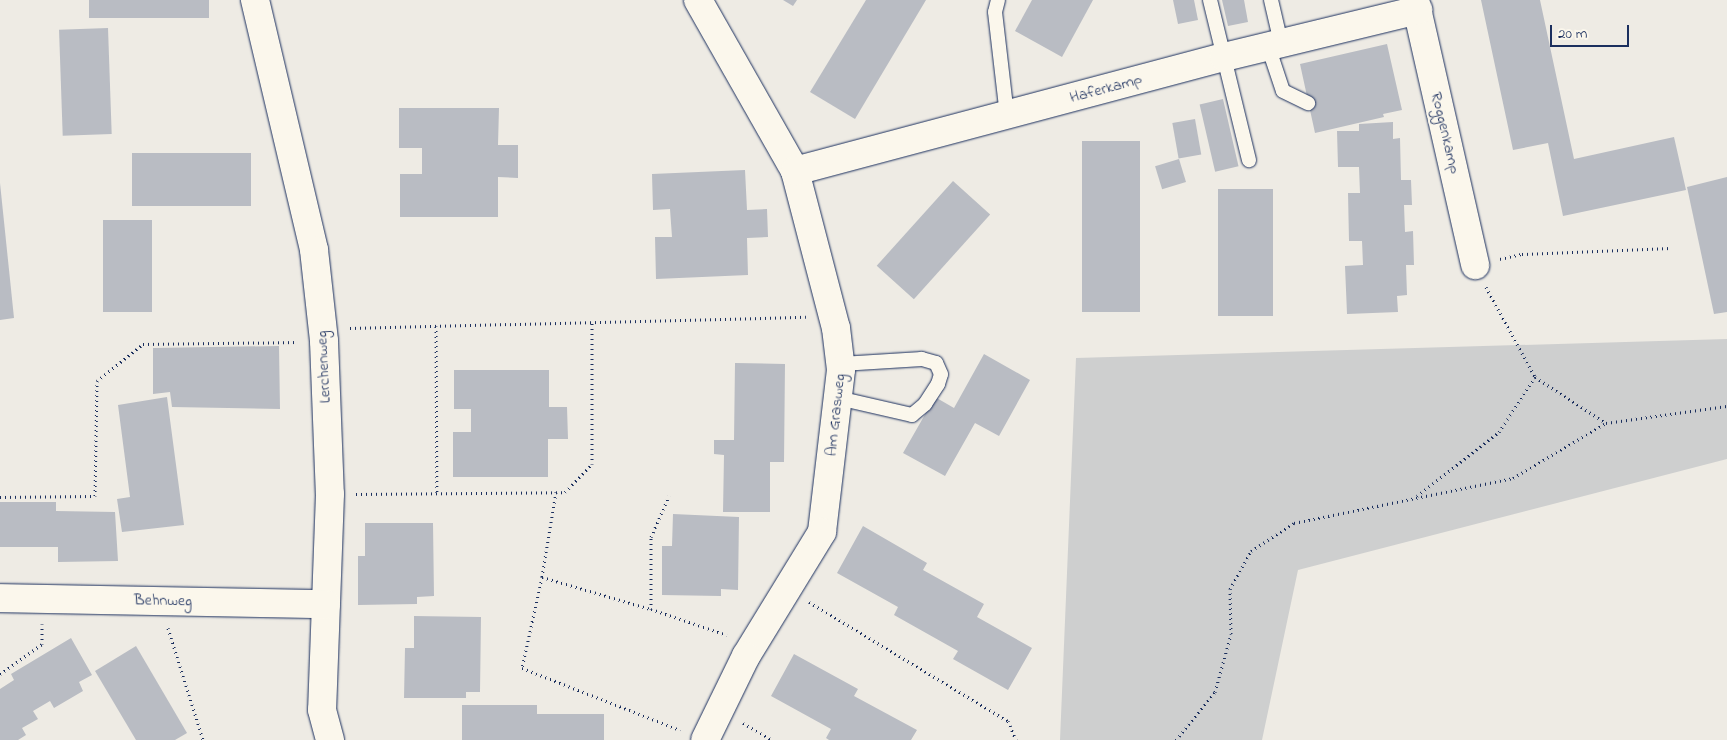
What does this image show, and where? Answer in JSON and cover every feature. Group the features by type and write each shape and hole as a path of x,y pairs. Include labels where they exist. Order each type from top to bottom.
{"street":[{"name":"Lerchenweg","path":"255,0 314,250 323,335 330,494 322,710 330,740"},
{"name":"Am Grasweg","path":"698,0 795,171 836,328 841,364 822,532 787,588 755,645 746,656 718,708 705,740"},
{"name":"Haferkamp","path":"795,171 1275,45 1416,5"},
{"name":"Roggenkamp","path":"1416,5 1475,265"},
{"name":"Behnweg","path":"0,598 326,604"}],"lane":[{"path":"998,0 995,12 1007,116"},
{"path":"1210,0 1249,160"},
{"path":"1270,0 1283,91 1308,103"},
{"path":"838,398 912,415 925,404 938,384 941,374 936,363 922,360 841,364"}],"path":[{"path":"1606,424 1535,377 1475,265 1522,254 1671,248"},
{"path":"0,496 95,496 97,381 143,344 323,335 436,326 832,317"},
{"path":"330,494 565,492 592,464 592,322"},
{"path":"436,326 437,494"},
{"path":"1415,497 1499,432 1535,377"},
{"path":"1176,740 1215,692 1231,634 1230,589 1251,551 1294,523 1514,478 1606,424 1727,406"},
{"path":"556,492 542,577 522,668 705,740"},
{"path":"650,609 651,537 669,496"},
{"path":"542,577 650,609 755,645"},
{"path":"787,588 1008,721 1016,740"},
{"path":"0,674 42,644 40,598"},
{"path":"160,602 203,740"},
{"path":"718,708 773,740"}],"shaded area":[{"path":"1727,339 1727,459 1298,570 1262,740 1060,740 1076,358"}],"building":[{"path":"89,0 209,0 209,18 89,18"},
{"path":"783,0 797,0 793,6"},
{"path":"866,0 926,0 855,119 810,92"},
{"path":"1032,0 1093,0 1062,57 1015,31"},
{"path":"1173,0 1194,0 1198,20 1178,24"},
{"path":"1222,0 1244,0 1248,22 1228,26"},
{"path":"1481,0 1540,0 1574,159 1674,137 1686,190 1563,216 1548,143 1513,150"},
{"path":"108,28 112,134 63,136 59,30"},
{"path":"1387,44 1402,110 1383,114 1384,117 1315,133 1300,64"},
{"path":"1223,99 1239,166 1215,172 1200,104"},
{"path":"399,108 499,108 498,145 518,145 518,178 498,177 498,217 400,217 400,174 422,174 422,148 399,148"},
{"path":"1195,119 1201,154 1179,158 1172,123"},
{"path":"1393,122 1393,139 1400,138 1401,180 1411,180 1412,205 1404,205 1405,232 1413,231 1414,265 1406,265 1407,295 1397,296 1398,312 1347,314 1345,266 1363,265 1362,241 1349,241 1348,193 1360,193 1359,167 1338,167 1337,131 1359,131 1359,124"},
{"path":"1082,141 1140,141 1140,312 1082,312"},
{"path":"132,153 251,153 251,206 132,206"},
{"path":"1179,159 1186,182 1162,189 1155,166"},
{"path":"745,170 747,210 767,209 768,237 747,238 748,275 656,279 655,237 672,237 670,209 653,210 652,174"},
{"path":"1727,177 1727,312 1714,314 1687,187"},
{"path":"953,181 990,214 914,299 877,266"},
{"path":"0,183 14,318 0,320"},
{"path":"1218,189 1273,189 1273,316 1218,316"},
{"path":"103,220 152,220 152,312 103,312"},
{"path":"279,346 280,409 172,407 170,392 153,394 153,348"},
{"path":"984,354 1030,380 999,436 975,423 945,476 903,453 935,397 954,408"},
{"path":"735,363 785,364 784,462 770,462 770,512 723,512 724,455 714,454 714,440 734,440"},
{"path":"454,370 549,370 549,407 567,407 568,439 548,439 548,477 453,477 453,432 471,432 471,409 454,409"},
{"path":"167,397 184,525 122,532 117,499 130,497 118,405"},
{"path":"0,502 56,502 56,511 115,512 118,561 58,562 58,547 0,547"},
{"path":"673,514 739,517 738,590 721,589 721,596 662,595 662,546 672,546"},
{"path":"365,523 433,523 434,596 417,597 417,604 358,605 358,556 365,556"},
{"path":"863,526 927,563 923,570 984,604 977,617 1032,648 1008,690 953,659 958,651 894,615 898,607 837,573"},
{"path":"414,616 481,617 480,692 466,692 466,698 404,698 405,648 414,648"},
{"path":"71,638 92,675 79,682 83,691 54,708 50,701 33,711 38,719 22,728 26,735 18,740 0,740 0,689 14,680 11,674"},
{"path":"136,646 187,733 175,740 136,740 95,671"},
{"path":"794,654 858,689 854,696 917,730 911,740 829,740 826,738 831,729 771,696"},
{"path":"462,705 537,705 537,714 604,714 604,740 462,740"}]}
